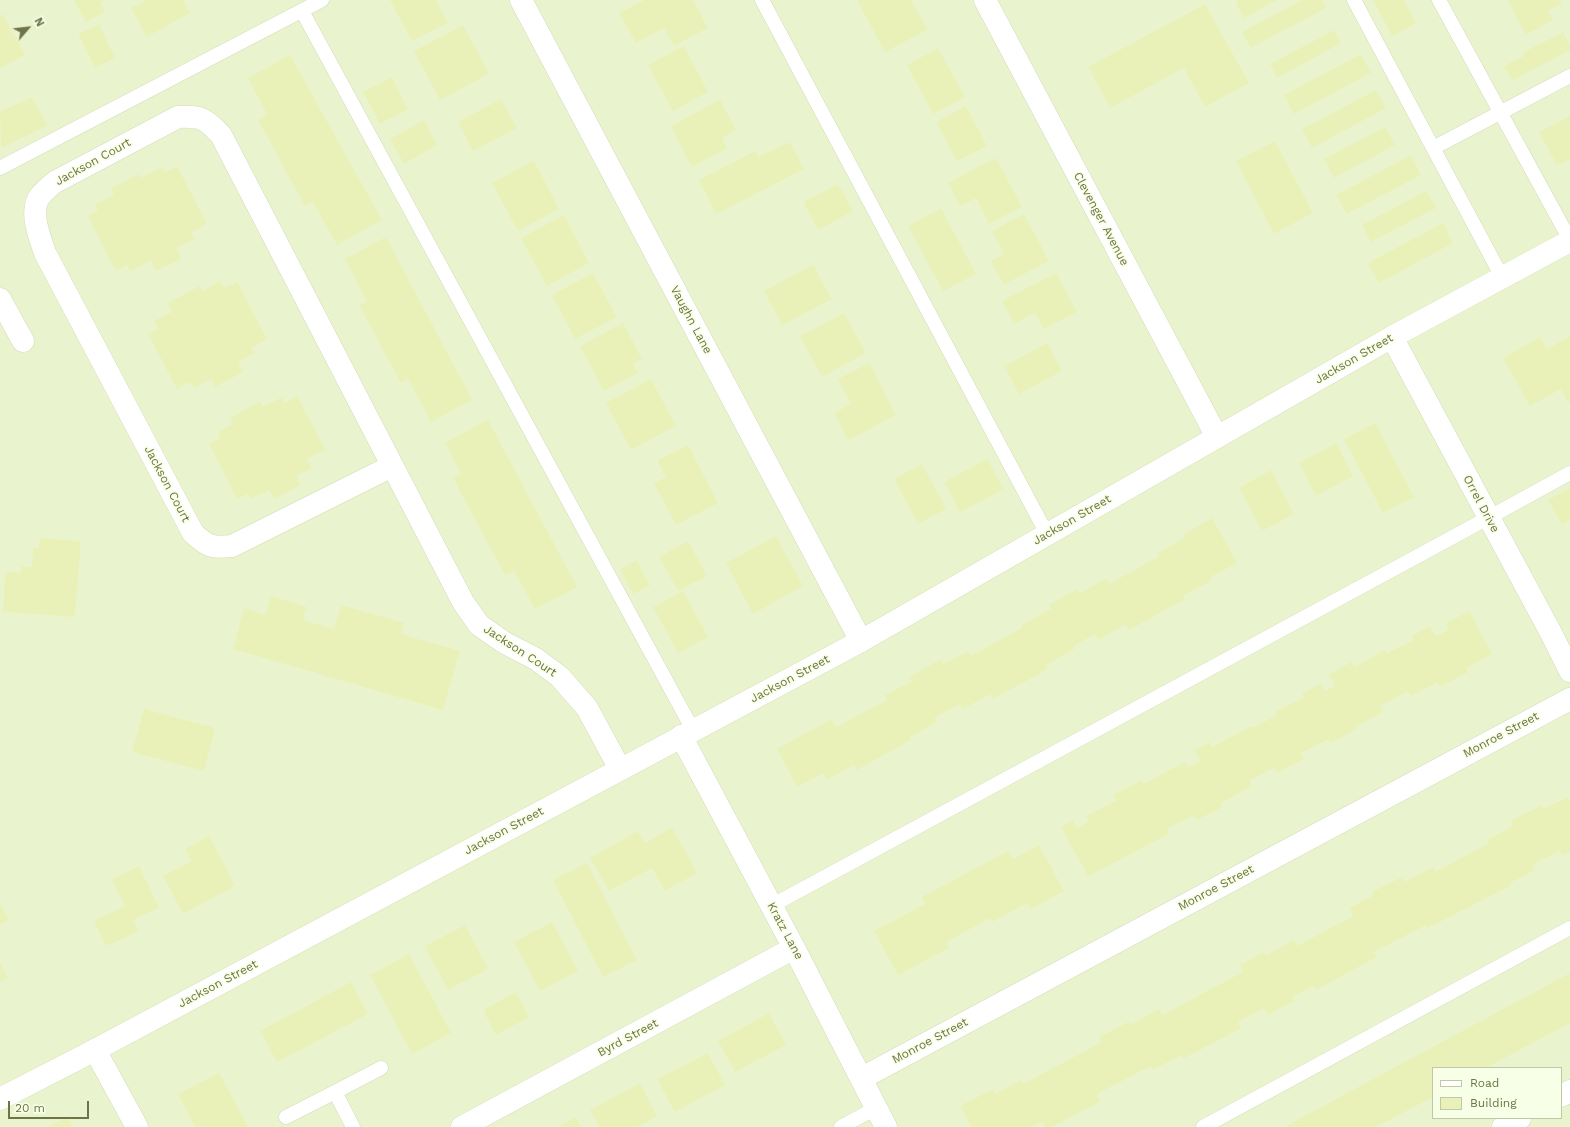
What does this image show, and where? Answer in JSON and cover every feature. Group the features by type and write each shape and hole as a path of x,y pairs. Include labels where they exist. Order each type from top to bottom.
{"street":[{"name":"Vaughn Lane","path":"522,0 861,641"},
{"name":"Clevenger Avenue","path":"985,0 1217,437"},
{"name":"Jackson Court","path":"392,466 232,546 215,547 204,543 193,533 45,253 37,231 35,211 40,196 55,182 178,117 196,116 209,122 221,135 463,602 479,625 504,642 536,659 560,677 587,708 620,769"},
{"name":"Jackson Street","path":"0,1099 861,641 1392,337 1570,240"},
{"path":"0,299 23,341"},
{"name":"Orrel Drive","path":"1392,337 1570,671"},
{"name":"Monroe Street","path":"862,1078 1570,699"},
{"name":"Kratz Lane","path":"687,733 771,906 862,1078 886,1127"},
{"name":"Byrd Street","path":"462,1127 794,948"},
{"path":"94,1050 137,1127"},
{"path":"1503,1127 1518,1119"}],"lane":[{"path":"0,168 322,0"},
{"path":"762,0 1047,534"},
{"path":"1354,0 1502,277"},
{"path":"1438,0 1570,240"},
{"path":"302,11 687,733"},
{"path":"1433,148 1570,76"},
{"path":"771,906 1570,473"},
{"path":"1203,1127 1570,928"},
{"path":"286,1117 381,1068"},
{"path":"335,1092 353,1127"},
{"path":"841,1127 876,1108"}],"shaded area":[{"path":"0,0 1570,0 1570,1127 0,1127"}],"building":[{"path":"74,0 104,0 100,2 105,12 86,22"},
{"path":"146,0 183,0 190,13 147,37 131,8"},
{"path":"390,0 436,0 448,23 412,41"},
{"path":"644,0 693,0 708,28 674,46 664,28 636,43 619,13"},
{"path":"857,0 911,0 927,30 885,52"},
{"path":"1239,0 1277,0 1244,18 1235,2"},
{"path":"1302,0 1321,0 1326,8 1251,48 1242,32"},
{"path":"1373,0 1404,0 1416,23 1392,36"},
{"path":"1508,0 1560,0 1562,4 1548,11 1553,20 1526,35"},
{"path":"1205,4 1249,83 1205,107 1184,68 1110,108 1088,67"},
{"path":"3,14 25,55 0,68 0,16"},
{"path":"99,24 115,58 95,68 78,34"},
{"path":"463,25 489,74 440,100 414,51"},
{"path":"1334,30 1341,43 1277,78 1270,64"},
{"path":"1563,32 1570,46 1570,50 1512,81 1504,66 1524,56 1522,53"},
{"path":"684,46 708,92 673,111 648,65"},
{"path":"938,48 965,97 933,114 907,65"},
{"path":"1361,54 1371,73 1294,114 1284,95"},
{"path":"290,55 382,220 337,245 313,202 305,206 258,120 267,114 248,78"},
{"path":"392,77 408,109 380,124 363,92"},
{"path":"1376,90 1386,108 1312,148 1302,129"},
{"path":"32,97 47,126 1,148 0,112"},
{"path":"501,99 517,128 473,151 458,122"},
{"path":"720,100 736,130 722,138 727,148 692,167 671,126"},
{"path":"966,106 987,146 957,161 936,122"},
{"path":"1570,116 1570,159 1557,165 1539,132"},
{"path":"424,120 437,145 404,164 390,139"},
{"path":"1385,127 1395,145 1334,178 1324,159"},
{"path":"1275,141 1313,213 1274,234 1236,161"},
{"path":"790,142 804,169 716,214 699,180 755,151 758,157"},
{"path":"1411,155 1421,175 1347,214 1336,195"},
{"path":"996,158 1022,207 989,224 976,198 960,206 948,183"},
{"path":"534,161 559,209 518,231 492,183"},
{"path":"177,166 207,224 191,232 195,239 176,248 181,259 156,271 151,261 130,271 127,265 116,271 88,216 98,211 95,204 114,195 111,188 139,174 141,178 162,167 165,172"},
{"path":"838,184 853,211 818,230 803,202"},
{"path":"1426,191 1436,208 1371,242 1362,225"},
{"path":"941,208 976,274 943,291 908,226"},
{"path":"1024,214 1049,261 1003,285 991,261 1004,254 992,231"},
{"path":"564,215 589,263 547,286 521,238"},
{"path":"1443,223 1453,243 1379,283 1368,263"},
{"path":"386,237 472,400 431,422 408,379 401,383 359,305 367,301 345,259"},
{"path":"813,265 832,299 782,325 764,291"},
{"path":"593,273 617,317 575,339 552,295"},
{"path":"1056,273 1077,312 1044,329 1035,313 1014,324 1002,301"},
{"path":"220,281 224,288 237,282 267,339 251,348 254,353 238,362 243,372 215,387 211,379 194,388 190,382 177,389 148,334 158,329 154,321 172,312 168,303 199,286 202,291"},
{"path":"844,313 866,353 822,377 800,336"},
{"path":"623,323 642,359 633,364 638,373 604,391 580,346"},
{"path":"1570,336 1570,402 1568,403 1561,389 1530,406 1503,358 1540,337 1547,349"},
{"path":"1047,343 1062,371 1019,394 1004,366"},
{"path":"869,363 896,415 848,440 834,413 851,404 838,379"},
{"path":"651,379 676,426 631,450 606,403"},
{"path":"297,396 325,450 307,459 312,468 296,476 301,485 274,499 269,490 250,499 248,494 237,499 209,444 221,438 218,432 233,424 230,418 260,402 263,407 282,397 284,403"},
{"path":"488,420 577,587 535,609 514,571 505,575 453,478 461,474 445,443"},
{"path":"1375,423 1414,497 1383,513 1344,439"},
{"path":"1336,443 1353,476 1316,496 1299,463"},
{"path":"688,445 718,503 676,525 654,483 666,477 657,461"},
{"path":"987,459 1004,489 960,512 944,482"},
{"path":"922,464 946,509 918,524 894,479"},
{"path":"1271,470 1294,514 1262,531 1239,488"},
{"path":"1570,488 1570,520 1562,525 1548,500"},
{"path":"1212,518 1237,563 1209,578 1211,581 1184,595 1185,599 1129,630 1126,624 1098,640 1095,634 1074,646 1074,649 1046,665 1048,669 993,699 991,694 963,709 960,704 934,718 937,722 910,737 911,740 857,770 854,765 827,780 824,773 797,787 777,749 832,719 836,727 887,700 885,695 912,681 909,677 941,659 943,664 968,651 971,656 1023,627 1021,625 1051,609 1049,605 1077,589 1079,594 1106,579 1109,584 1160,556 1158,553 1186,537 1184,534"},
{"path":"776,536 803,586 753,614 726,563"},
{"path":"40,538 81,541 75,617 3,612 5,572 21,573 21,566 32,567 33,548 39,548"},
{"path":"688,541 707,576 678,591 659,557"},
{"path":"637,560 650,586 633,594 620,569"},
{"path":"683,591 708,637 678,653 653,607"},
{"path":"271,596 307,607 303,620 334,629 341,605 404,623 401,634 460,651 443,710 233,649 244,608 266,615"},
{"path":"1469,611 1492,654 1466,668 1468,672 1440,687 1438,682 1411,696 1408,691 1380,706 1383,712 1356,726 1357,729 1331,743 1329,739 1301,753 1304,759 1277,773 1274,768 1249,781 1252,786 1221,803 1223,807 1197,820 1194,815 1167,829 1169,834 1088,876 1061,827 1073,820 1077,828 1089,821 1086,816 1116,801 1113,795 1142,780 1143,784 1185,762 1188,768 1200,761 1195,750 1209,742 1212,747 1252,726 1253,728 1277,715 1275,712 1304,697 1302,694 1320,684 1325,691 1335,686 1329,675 1351,662 1354,667 1385,650 1387,653 1414,640 1412,636 1430,626 1436,636 1448,630 1445,624"},
{"path":"144,709 215,728 204,771 132,752"},
{"path":"1568,797 1570,801 1570,851 1562,855 1560,851 1532,865 1535,870 1510,883 1512,885 1428,928 1426,925 1374,952 1377,957 1316,990 1314,986 1292,997 1294,1001 1268,1015 1264,1008 1238,1022 1241,1028 1183,1059 1181,1055 1153,1070 1151,1066 1097,1094 1101,1101 1052,1127 1045,1127 1042,1122 1032,1127 971,1127 960,1106 993,1089 995,1094 1021,1080 1023,1084 1102,1042 1099,1037 1128,1022 1130,1025 1159,1009 1162,1015 1243,972 1240,965 1264,952 1266,955 1294,940 1297,946 1353,916 1349,908 1374,895 1372,892 1402,877 1405,882 1433,867 1435,872 1488,844 1487,840 1513,826 1510,821 1541,806 1543,809"},
{"path":"672,828 697,873 665,891 652,868 609,891 590,858 638,831 645,843"},
{"path":"209,836 235,886 183,914 163,876 192,861 185,849"},
{"path":"1039,845 1064,891 1031,909 1027,903 992,922 990,918 946,942 949,948 898,975 874,931 925,904 922,897 1008,851 1013,859"},
{"path":"587,863 637,960 603,977 553,880"},
{"path":"139,866 159,908 133,920 139,931 106,946 94,921 125,906 112,879"},
{"path":"0,903 9,920 0,924"},
{"path":"552,922 578,971 540,991 514,942"},
{"path":"465,925 488,969 448,990 425,946"},
{"path":"409,954 451,1033 412,1054 370,975"},
{"path":"0,963 8,978 0,982"},
{"path":"1570,973 1570,1023 1488,1067 1432,1067 1432,1098 1376,1127 1284,1127"},
{"path":"351,982 368,1014 277,1062 260,1031"},
{"path":"516,992 529,1017 496,1035 483,1010"},
{"path":"769,1013 786,1045 735,1072 718,1041"},
{"path":"708,1053 725,1085 675,1112 657,1079"},
{"path":"219,1073 248,1127 195,1127 178,1094"},
{"path":"640,1083 657,1116 637,1127 599,1127 590,1110"},
{"path":"67,1117 72,1127 48,1127"},
{"path":"576,1117 581,1127 557,1127"}]}
